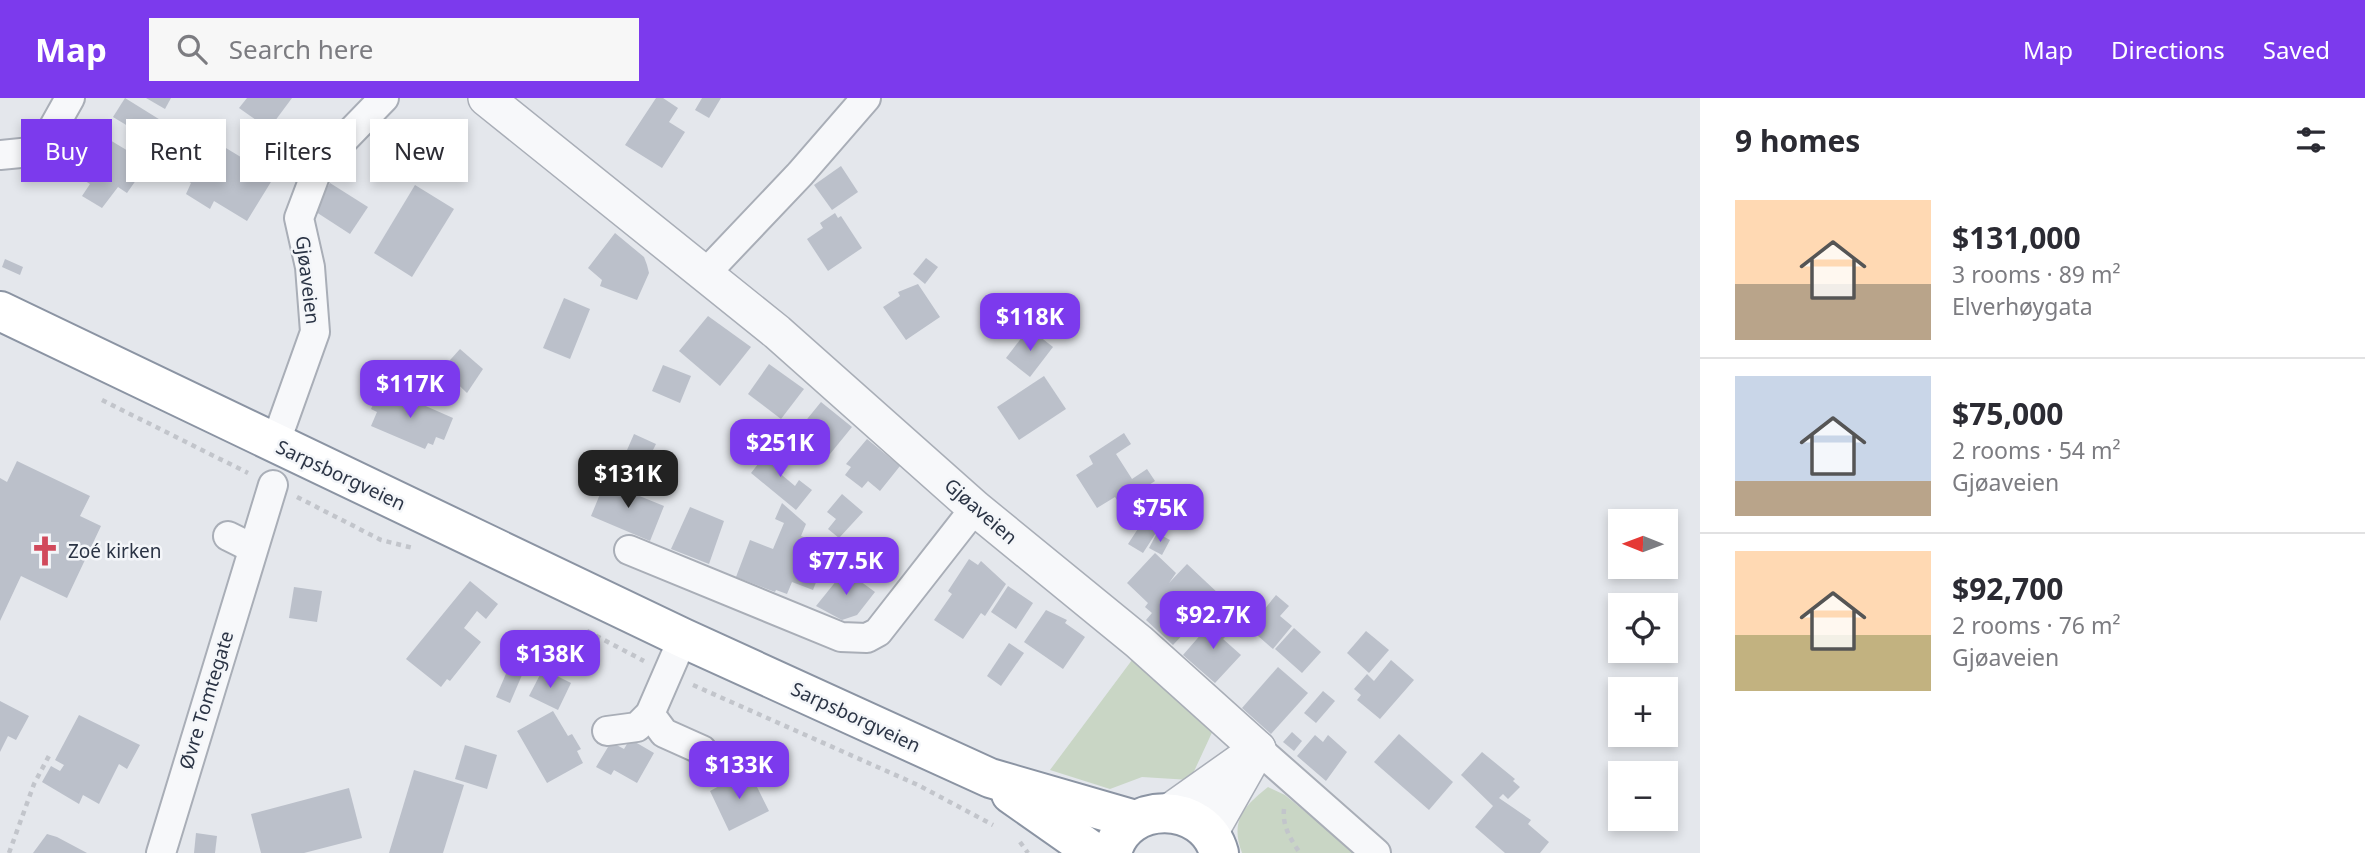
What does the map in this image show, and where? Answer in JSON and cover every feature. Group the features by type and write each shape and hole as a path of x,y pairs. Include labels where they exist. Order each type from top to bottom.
{"highway":[{"name":"Sarpsborgveien","path":"0,310 684,638 990,778 1095,853"},
{"name":"Sarpsborgveien","path":"990,778 1152,816 1198,822 1214,843"},
{"path":"1111,853 1122,832 1152,816"}],"street":[{"path":"0,155 31,152 52,130 70,98"},
{"name":"Gjøaveien","path":"275,444 315,332 310,267 299,218 319,165 384,98"},
{"name":"Gjøaveien","path":"486,98 777,332 975,508 1139,642 1376,853"},
{"path":"705,274 800,174 866,98"},
{"name":"Øvre Tomtegate","path":"161,853 240,542 273,485"},
{"path":"629,550 841,637 867,638 889,622 922,572 975,508"},
{"path":"607,731 637,727 650,713 684,638"},
{"path":"650,713 664,733 702,750"},
{"path":"1152,816 1258,749"},
{"path":"1214,843 1258,749"}],"path":[{"path":"9,853 34,785 51,752"},
{"path":"1294,782 1285,800 1283,818 1300,853"}],"green space":[{"path":"1135,656 1215,726 1190,780 1142,777 1110,789 1050,770"},
{"path":"1268,787 1285,795 1355,853 1242,853 1237,832 1238,823 1246,808"}],"building":[{"path":"125,98 159,119 126,119 126,125 113,117"},
{"path":"146,98 171,98 165,109"},
{"path":"247,98 292,98 276,119 255,119 239,108"},
{"path":"656,98 663,98 678,108 669,122 685,132 662,168 625,145"},
{"path":"702,98 721,98 709,118 695,110"},
{"path":"112,141 126,150 126,182 135,182 127,193 118,187 102,208 82,196 90,184 87,182 112,182"},
{"path":"226,148 240,156 240,182 271,182 247,221 214,201 210,209 186,194 191,183 226,182"},
{"path":"841,166 858,192 832,210 814,185"},
{"path":"330,183 368,207 350,234 313,210"},
{"path":"415,185 454,209 412,277 374,253"},
{"path":"835,213 838,218 841,216 862,248 828,271 807,239 823,228 820,223"},
{"path":"615,233 644,257 647,265 649,273 637,300 600,286 602,280 588,268"},
{"path":"926,258 938,267 925,284 913,274"},
{"path":"5,259 23,267 20,275 2,267"},
{"path":"918,284 940,317 906,340 883,307 900,296 898,292"},
{"path":"564,298 590,309 570,359 543,348"},
{"path":"708,316 751,347 720,386 679,351"},
{"path":"1029,328 1053,347 1030,377 1006,358"},
{"path":"460,349 483,369 467,393 442,369"},
{"path":"769,364 804,389 781,419 748,394"},
{"path":"663,365 691,376 680,403 652,391"},
{"path":"1044,376 1066,409 1019,440 997,407"},
{"path":"387,389 453,418 444,440 436,437 433,445 428,443 425,449 371,426 377,412 371,409 377,396 383,399"},
{"path":"821,402 852,427 830,454 821,446 807,459 798,451 801,447 795,442 803,432 799,429"},
{"path":"1124,433 1131,444 1116,454 1132,479 1147,469 1155,481 1120,504 1115,497 1097,508 1076,475 1093,464 1089,456"},
{"path":"634,434 656,444 652,452 657,454 653,463 649,461 640,482 617,473"},
{"path":"867,439 900,466 880,491 868,481 862,488 845,475 851,467 846,464"},
{"path":"773,445 787,456 776,470 795,486 799,480 812,490 796,510 751,473"},
{"name":"Zoé kirken","path":"17,461 90,496 80,516 101,526 67,598 21,576 0,621 0,478 7,482"},
{"path":"605,482 622,489 624,483 639,489 637,495 664,506 650,541 591,516"},
{"path":"842,494 863,512 839,538 828,529 836,519 827,512"},
{"path":"782,503 806,524 801,536 830,547 813,590 792,582 787,594 776,590 775,592 736,577 750,540 773,549 784,523 775,519"},
{"path":"690,507 724,521 709,564 671,549"},
{"path":"1143,521 1150,526 1154,521 1161,525 1143,553 1128,544"},
{"path":"1157,533 1170,540 1162,555 1149,548"},
{"path":"1155,553 1176,573 1169,583 1187,564 1220,595 1173,645 1146,620 1152,613 1145,607 1148,603 1127,583"},
{"path":"969,559 978,565 981,561 1006,584 985,616 981,613 963,639 934,620 952,594 948,591"},
{"path":"845,570 875,592 857,615 842,620 816,606"},
{"path":"470,581 498,604 486,619 477,611 464,628 481,642 450,681 447,679 441,687 406,659"},
{"path":"1008,586 1033,603 1016,629 991,612"},
{"path":"294,587 322,591 317,622 289,618"},
{"path":"1276,595 1289,606 1280,616 1292,626 1273,649 1249,628"},
{"path":"1046,610 1067,620 1065,623 1085,637 1063,669 1024,642"},
{"path":"1216,617 1232,630 1223,639 1241,655 1215,683 1183,655"},
{"path":"1294,628 1321,652 1302,673 1275,649"},
{"path":"1366,631 1389,650 1369,673 1347,653"},
{"path":"1009,643 1024,653 1001,686 987,676"},
{"path":"1391,660 1414,680 1380,719 1357,700 1361,695 1354,689 1367,674 1374,681"},
{"path":"1278,667 1308,693 1271,734 1242,708"},
{"path":"508,669 522,675 510,703 496,697"},
{"path":"543,669 571,683 558,710 529,696"},
{"path":"1323,691 1335,701 1316,723 1304,713"},
{"path":"0,701 29,716 16,740 8,736 0,752"},
{"path":"553,711 568,736 572,734 581,749 577,751 583,763 547,783 517,731"},
{"path":"79,715 140,745 127,769 119,764 99,804 83,795 79,804 42,782 51,766 60,771 64,765 55,760"},
{"path":"1292,732 1302,741 1294,751 1283,742"},
{"path":"1399,734 1453,782 1429,810 1374,762"},
{"path":"1315,735 1323,742 1328,735 1347,752 1326,781 1297,756"},
{"path":"630,739 654,753 637,783 614,770 611,775 596,767 611,742 624,749"},
{"path":"465,745 497,755 487,789 455,779"},
{"path":"1482,752 1515,779 1513,781 1520,787 1508,799 1503,794 1499,798 1531,820 1528,824 1549,842 1540,853 1505,853 1475,827 1493,806 1461,775"},
{"path":"414,770 464,785 443,853 389,853"},
{"path":"724,775 728,782 731,780 734,784 751,775 769,811 729,831 710,791 721,785 717,779"},
{"path":"349,788 362,838 304,853 261,853 251,814"},
{"path":"196,833 217,836 215,853 194,853"},
{"path":"47,834 57,837 87,853 33,853"}],"place":[{"name":"Zoé kirken","path":"45,551"}]}
